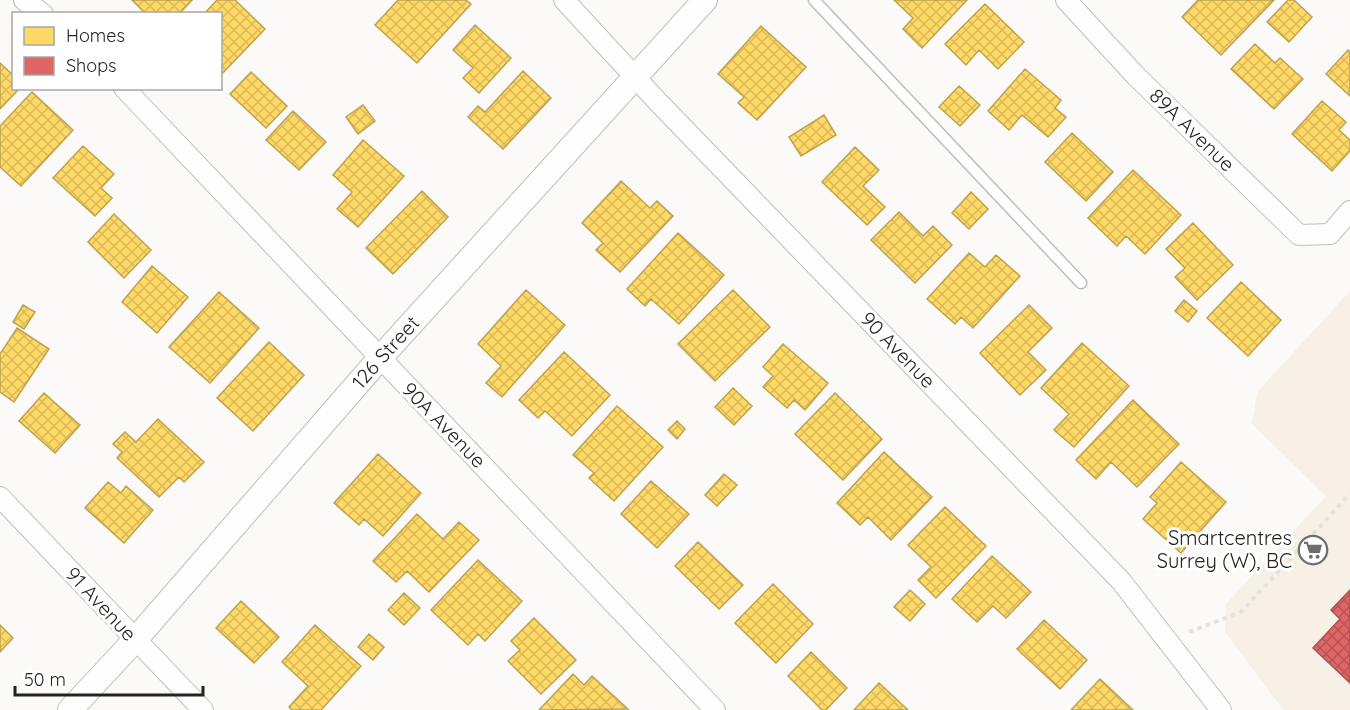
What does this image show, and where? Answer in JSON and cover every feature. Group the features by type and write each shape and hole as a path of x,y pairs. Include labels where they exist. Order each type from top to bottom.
{"street":[{"path":"24,0 40,12"},
{"name":"90 Avenue","path":"564,0 634,77 1120,581 1221,710"},
{"name":"126 Street","path":"70,710 135,640 380,358 705,0"},
{"name":"89A Avenue","path":"1066,0 1135,75 1299,235 1330,234 1350,211"},
{"name":"90A Avenue","path":"126,90 715,710"},
{"name":"91 Avenue","path":"0,497 203,710"}],"lane":[{"path":"814,0 1081,283"}],"path":[{"path":"1189,632 1241,612 1350,494"}],"shaded area":[{"name":"Smartcentres Surrey (W), BC","path":"1350,291 1350,710 1283,710 1225,632 1226,604 1326,496 1252,424 1257,392"}],"building: Homes":[{"path":"132,0 192,0 181,12 144,12"},
{"path":"217,0 235,0 265,29 222,74 222,12 206,12"},
{"path":"398,0 466,0 471,4 417,63 375,25"},
{"path":"894,0 967,0 922,48 903,29 913,18"},
{"path":"1198,0 1274,0 1221,55 1182,17"},
{"path":"1288,0 1294,0 1312,17 1289,42 1267,22"},
{"path":"985,4 1024,42 998,69 979,50 966,65 945,44"},
{"path":"475,25 511,58 479,93 463,78 473,68 453,50"},
{"path":"761,26 806,67 757,120 738,103 744,97 718,74"},
{"path":"1255,44 1275,63 1280,58 1303,79 1274,109 1231,69"},
{"path":"1348,50 1350,52 1350,96 1326,74"},
{"path":"0,63 12,74 12,90 18,90 0,109"},
{"path":"1025,69 1061,100 1055,108 1066,117 1048,137 1022,115 1009,130 988,111"},
{"path":"523,71 551,98 503,149 468,117 478,106 485,112"},
{"path":"251,72 287,106 266,128 230,94"},
{"path":"959,86 980,105 960,126 939,107"},
{"path":"32,92 73,130 21,186 0,167 0,126"},
{"path":"1322,101 1346,122 1339,130 1350,140 1350,151 1332,171 1292,134"},
{"path":"363,105 375,121 358,134 346,117"},
{"path":"293,111 326,142 299,170 266,140"},
{"path":"824,115 836,135 801,156 789,137"},
{"path":"1072,133 1113,172 1086,201 1045,162"},
{"path":"363,140 404,176 358,227 337,209 352,192 333,175"},
{"path":"83,146 114,174 101,188 112,198 95,216 53,178"},
{"path":"855,147 879,170 863,186 885,207 867,225 822,182"},
{"path":"1133,170 1181,215 1145,254 1126,236 1117,246 1088,218"},
{"path":"621,181 650,208 657,201 673,216 620,272 596,250 603,243 582,223"},
{"path":"422,191 448,217 393,274 366,248"},
{"path":"971,192 988,209 969,229 952,213"},
{"path":"899,212 923,236 933,226 952,245 915,283 871,240"},
{"path":"114,214 151,250 124,278 88,242"},
{"path":"1193,223 1233,265 1197,300 1175,277 1185,268 1166,249"},
{"path":"678,233 724,275 679,324 651,299 645,306 627,289"},
{"path":"969,253 985,267 996,255 1020,276 973,328 961,317 955,324 927,299"},
{"path":"152,266 188,297 157,333 122,302"},
{"path":"1241,282 1281,320 1248,356 1207,318"},
{"path":"526,290 565,325 502,397 486,383 501,366 478,344"},
{"path":"733,290 770,327 715,381 678,344"},
{"path":"219,292 259,328 210,383 169,347"},
{"path":"1184,300 1197,311 1188,322 1175,311"},
{"path":"23,305 35,312 24,329 13,322"},
{"path":"1029,305 1052,328 1028,352 1046,370 1020,395 980,353"},
{"path":"17,328 49,349 14,402 0,392 0,354"},
{"path":"269,342 304,375 253,431 217,398"},
{"path":"1082,343 1129,386 1074,447 1054,430 1069,414 1041,388"},
{"path":"783,344 828,383 805,410 794,400 787,408 763,387 773,376 763,367"},
{"path":"564,352 610,395 572,436 545,411 538,418 519,400"},
{"path":"733,388 752,406 734,425 715,407"},
{"path":"44,393 80,425 55,453 19,421"},
{"path":"835,393 882,439 843,480 795,434"},
{"path":"1133,400 1179,444 1137,487 1111,462 1096,479 1076,460"},
{"path":"617,406 663,447 614,501 589,478 594,473 573,455"},
{"path":"158,419 204,462 184,482 179,477 159,497 117,458 122,452 113,444 125,432 136,442"},
{"path":"677,421 685,429 677,439 668,430"},
{"path":"884,452 932,497 891,540 868,517 860,525 837,503"},
{"path":"378,454 421,493 383,536 364,519 359,525 334,503"},
{"path":"1181,462 1226,502 1181,553 1143,519 1157,503 1150,497"},
{"path":"724,474 737,485 717,506 705,495"},
{"path":"651,481 689,514 657,548 621,514"},
{"path":"108,482 121,493 126,486 153,510 124,543 85,508"},
{"path":"945,507 986,546 936,598 918,580 931,567 908,545"},
{"path":"417,514 443,539 459,522 479,540 429,592 407,571 396,582 373,561"},
{"path":"698,542 743,585 719,609 675,566"},
{"path":"992,556 1031,592 1006,618 993,606 977,622 952,599"},
{"path":"478,560 522,601 485,641 478,634 468,645 431,610"},
{"path":"773,584 813,624 776,663 735,623"},
{"path":"910,590 925,604 910,621 894,607"},
{"path":"404,593 420,608 404,625 388,610"},
{"path":"241,601 279,637 254,663 216,628"},
{"path":"534,618 576,660 541,694 508,661 520,650 511,641"},
{"path":"1044,620 1087,660 1060,689 1017,649"},
{"path":"0,625 13,638 0,652"},
{"path":"315,625 361,666 321,710 292,710 289,707 308,686 282,662"},
{"path":"369,634 384,647 373,660 358,647"},
{"path":"811,652 847,688 826,710 822,710 788,676"},
{"path":"573,674 584,685 592,676 628,709 539,710"},
{"path":"1100,679 1133,710 1071,710"},
{"path":"879,683 908,710 854,710"}],"building: Shops":[{"path":"1350,590 1350,683 1313,648 1340,619 1331,610"}],"place":[{"name":"Smartcentres Surrey (W), BC","path":"1313,550"}]}
